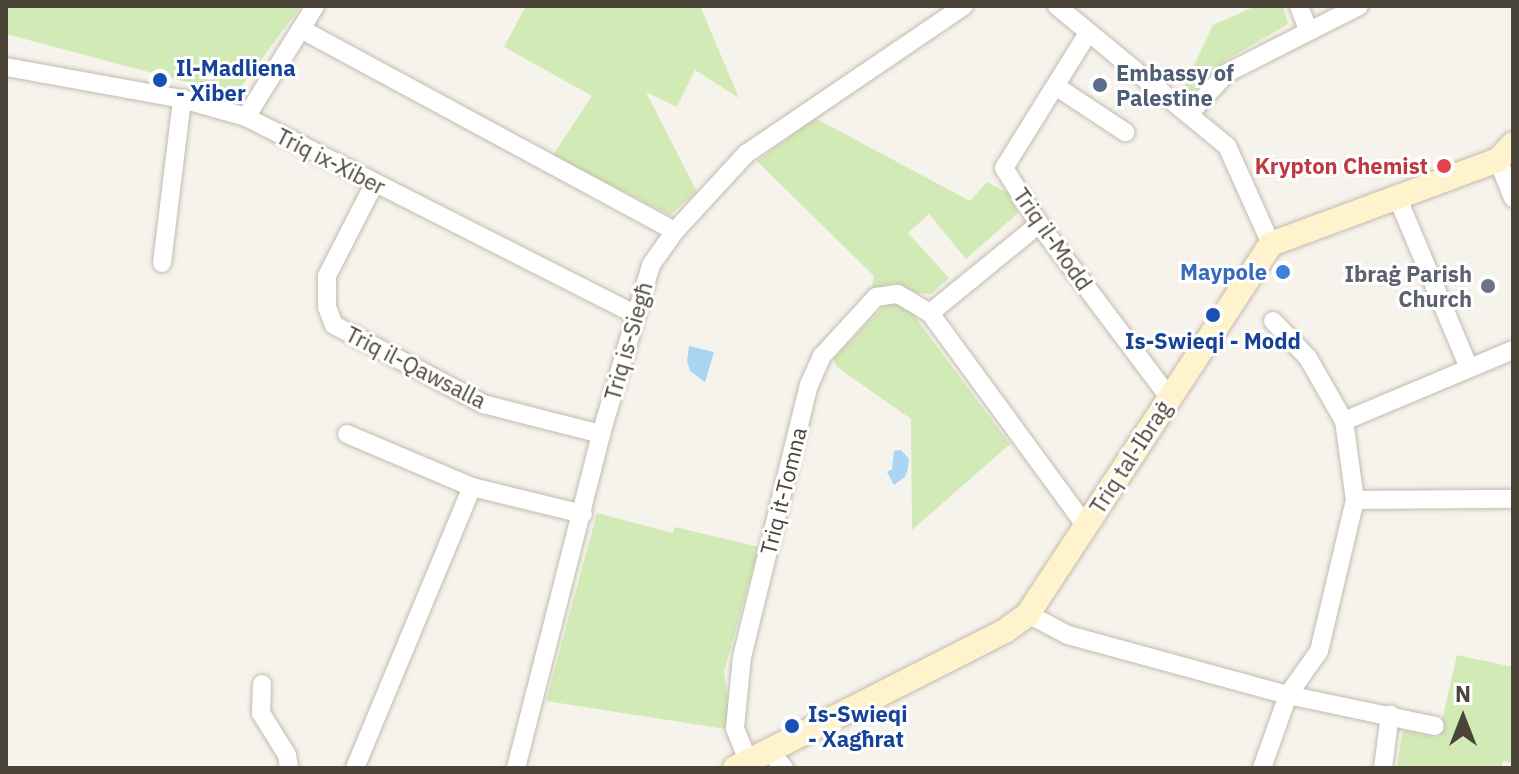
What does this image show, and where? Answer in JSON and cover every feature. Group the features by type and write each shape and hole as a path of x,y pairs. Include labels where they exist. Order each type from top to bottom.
{"main road":[{"path":"1271,244 1398,199 1505,152"},
{"name":"Triq tal-Ibraġ","path":"760,763 1005,631 1028,614 1271,244"}],"street":[{"path":"246,117 315,6"},
{"name":"Triq is-Siegħ","path":"516,768 601,434 651,265 675,231 746,154 964,6"},
{"path":"1057,6 1227,146 1271,244"},
{"path":"1299,6 1308,30"},
{"path":"1189,114 1227,73 1359,6"},
{"path":"301,29 675,231"},
{"name":"Triq il-Modd","path":"1088,33 1004,168 1039,224 1169,397"},
{"name":"Triq ix-Xiber","path":"6,67 182,99 246,117 635,314"},
{"path":"1057,87 1125,132"},
{"path":"162,263 182,99"},
{"path":"1505,152 1513,198"},
{"name":"Triq il-Qawsalla","path":"374,184 327,276 327,307 334,325 483,404 601,434"},
{"path":"1398,199 1469,368"},
{"path":"1039,224 930,313 1085,525"},
{"name":"Triq it-Tomna","path":"760,763 735,728 742,657 809,385 822,356 876,297 898,294 930,313"},
{"path":"1262,768 1288,695 1319,651 1355,500 1344,421 1308,358 1273,321"},
{"path":"1344,421 1513,350"},
{"path":"347,434 472,487 583,514"},
{"path":"355,768 472,487"},
{"path":"1355,500 1513,499"},
{"path":"1028,614 1068,635 1288,695 1390,714 1435,726"},
{"path":"262,684 261,713 287,755 289,768"},
{"path":"1383,768 1390,714"}],"green space":[{"path":"6,6 301,6 235,95 6,34"},
{"path":"526,6 700,6 739,98 695,70 677,107 646,92 697,192 670,215 553,155 592,96 504,47"},
{"path":"1256,6 1283,6 1288,24 1223,62 1190,97 1182,91 1213,25"},
{"path":"815,118 970,201 987,182 1012,196 1018,213 966,259 929,214 908,233 949,278 931,294 917,293 894,283 871,290 874,276 757,161"},
{"path":"889,301 909,309 1010,444 912,530 911,419 837,367 833,359"},
{"path":"597,513 673,533 675,527 759,547 724,672 732,730 546,701"},
{"path":"1457,655 1513,667 1513,763 1503,761 1501,768 1397,768 1403,730 1438,738"}],"water":[{"path":"689,346 714,352 705,382 690,371 687,361"},
{"path":"901,450 909,459 908,468 905,477 894,485 887,472 892,469 894,451"}],"place":[{"name":"Il-Madliena - Xiber","path":"160,80"},
{"name":"Embassy of Palestine","path":"1100,85"},
{"name":"Krypton Chemist","path":"1444,166"},
{"name":"Maypole","path":"1283,272"},
{"name":"Ibraġ Parish Church","path":"1488,286"},
{"name":"Is-Swieqi - Modd","path":"1213,315"},
{"name":"Is-Swieqi - Xagħrat","path":"792,726"}]}
